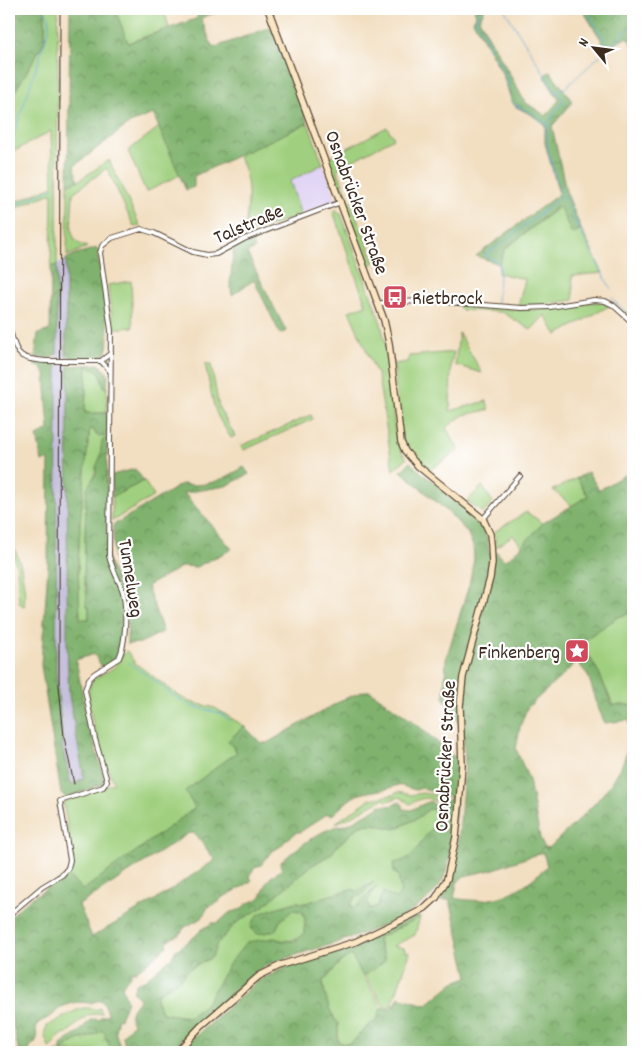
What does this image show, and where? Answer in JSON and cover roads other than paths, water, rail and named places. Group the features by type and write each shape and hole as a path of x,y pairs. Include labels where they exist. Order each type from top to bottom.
{"main road":[{"name":"Osnabrücker Straße","path":"177,1052 201,1026 259,976 281,965 355,942 388,927 424,908 441,891 450,869 456,837 462,770 460,706 462,676 486,594 492,564 490,534 483,518 423,471 405,451 399,431 389,343 384,320 268,9"}],"street":[{"name":"Talstraße","path":"110,372 110,322 100,253 102,246 112,238 134,230 147,230 193,252 207,255 216,254 244,239 341,202"},
{"path":"378,304 432,301 522,308 550,307 594,300 605,301 613,305 633,323"},
{"path":"9,328 15,348 19,355 27,360 101,361 111,353"},
{"path":"101,361 110,372"},
{"name":"Tunnelweg","path":"9,915 42,886 62,875 68,868 70,860 60,801 103,786 108,781 95,739 85,690 94,674 120,658 123,645 124,597 109,556 110,372"},
{"path":"483,518 520,476"}],"waterway":[{"path":"9,145 49,29 49,19 45,9"},
{"path":"481,9 476,20 506,75 514,105 532,113 547,125"},
{"path":"504,9 553,88 564,100 548,126 547,142 551,161 563,195 566,197 578,227 611,289"},
{"path":"586,9 609,47"},
{"path":"557,92 565,88 633,25"},
{"path":"9,208 54,188"},
{"path":"497,302 500,263 485,255 562,196"},
{"path":"612,298 633,319"},
{"path":"129,663 172,695 191,706 220,713 231,721"}],"railway":[{"path":"60,9 59,686 64,737 74,784"}],"place":[{"name":"Rietbrock","path":"395,297"},
{"name":"Finkenberg","path":"577,651"}]}
